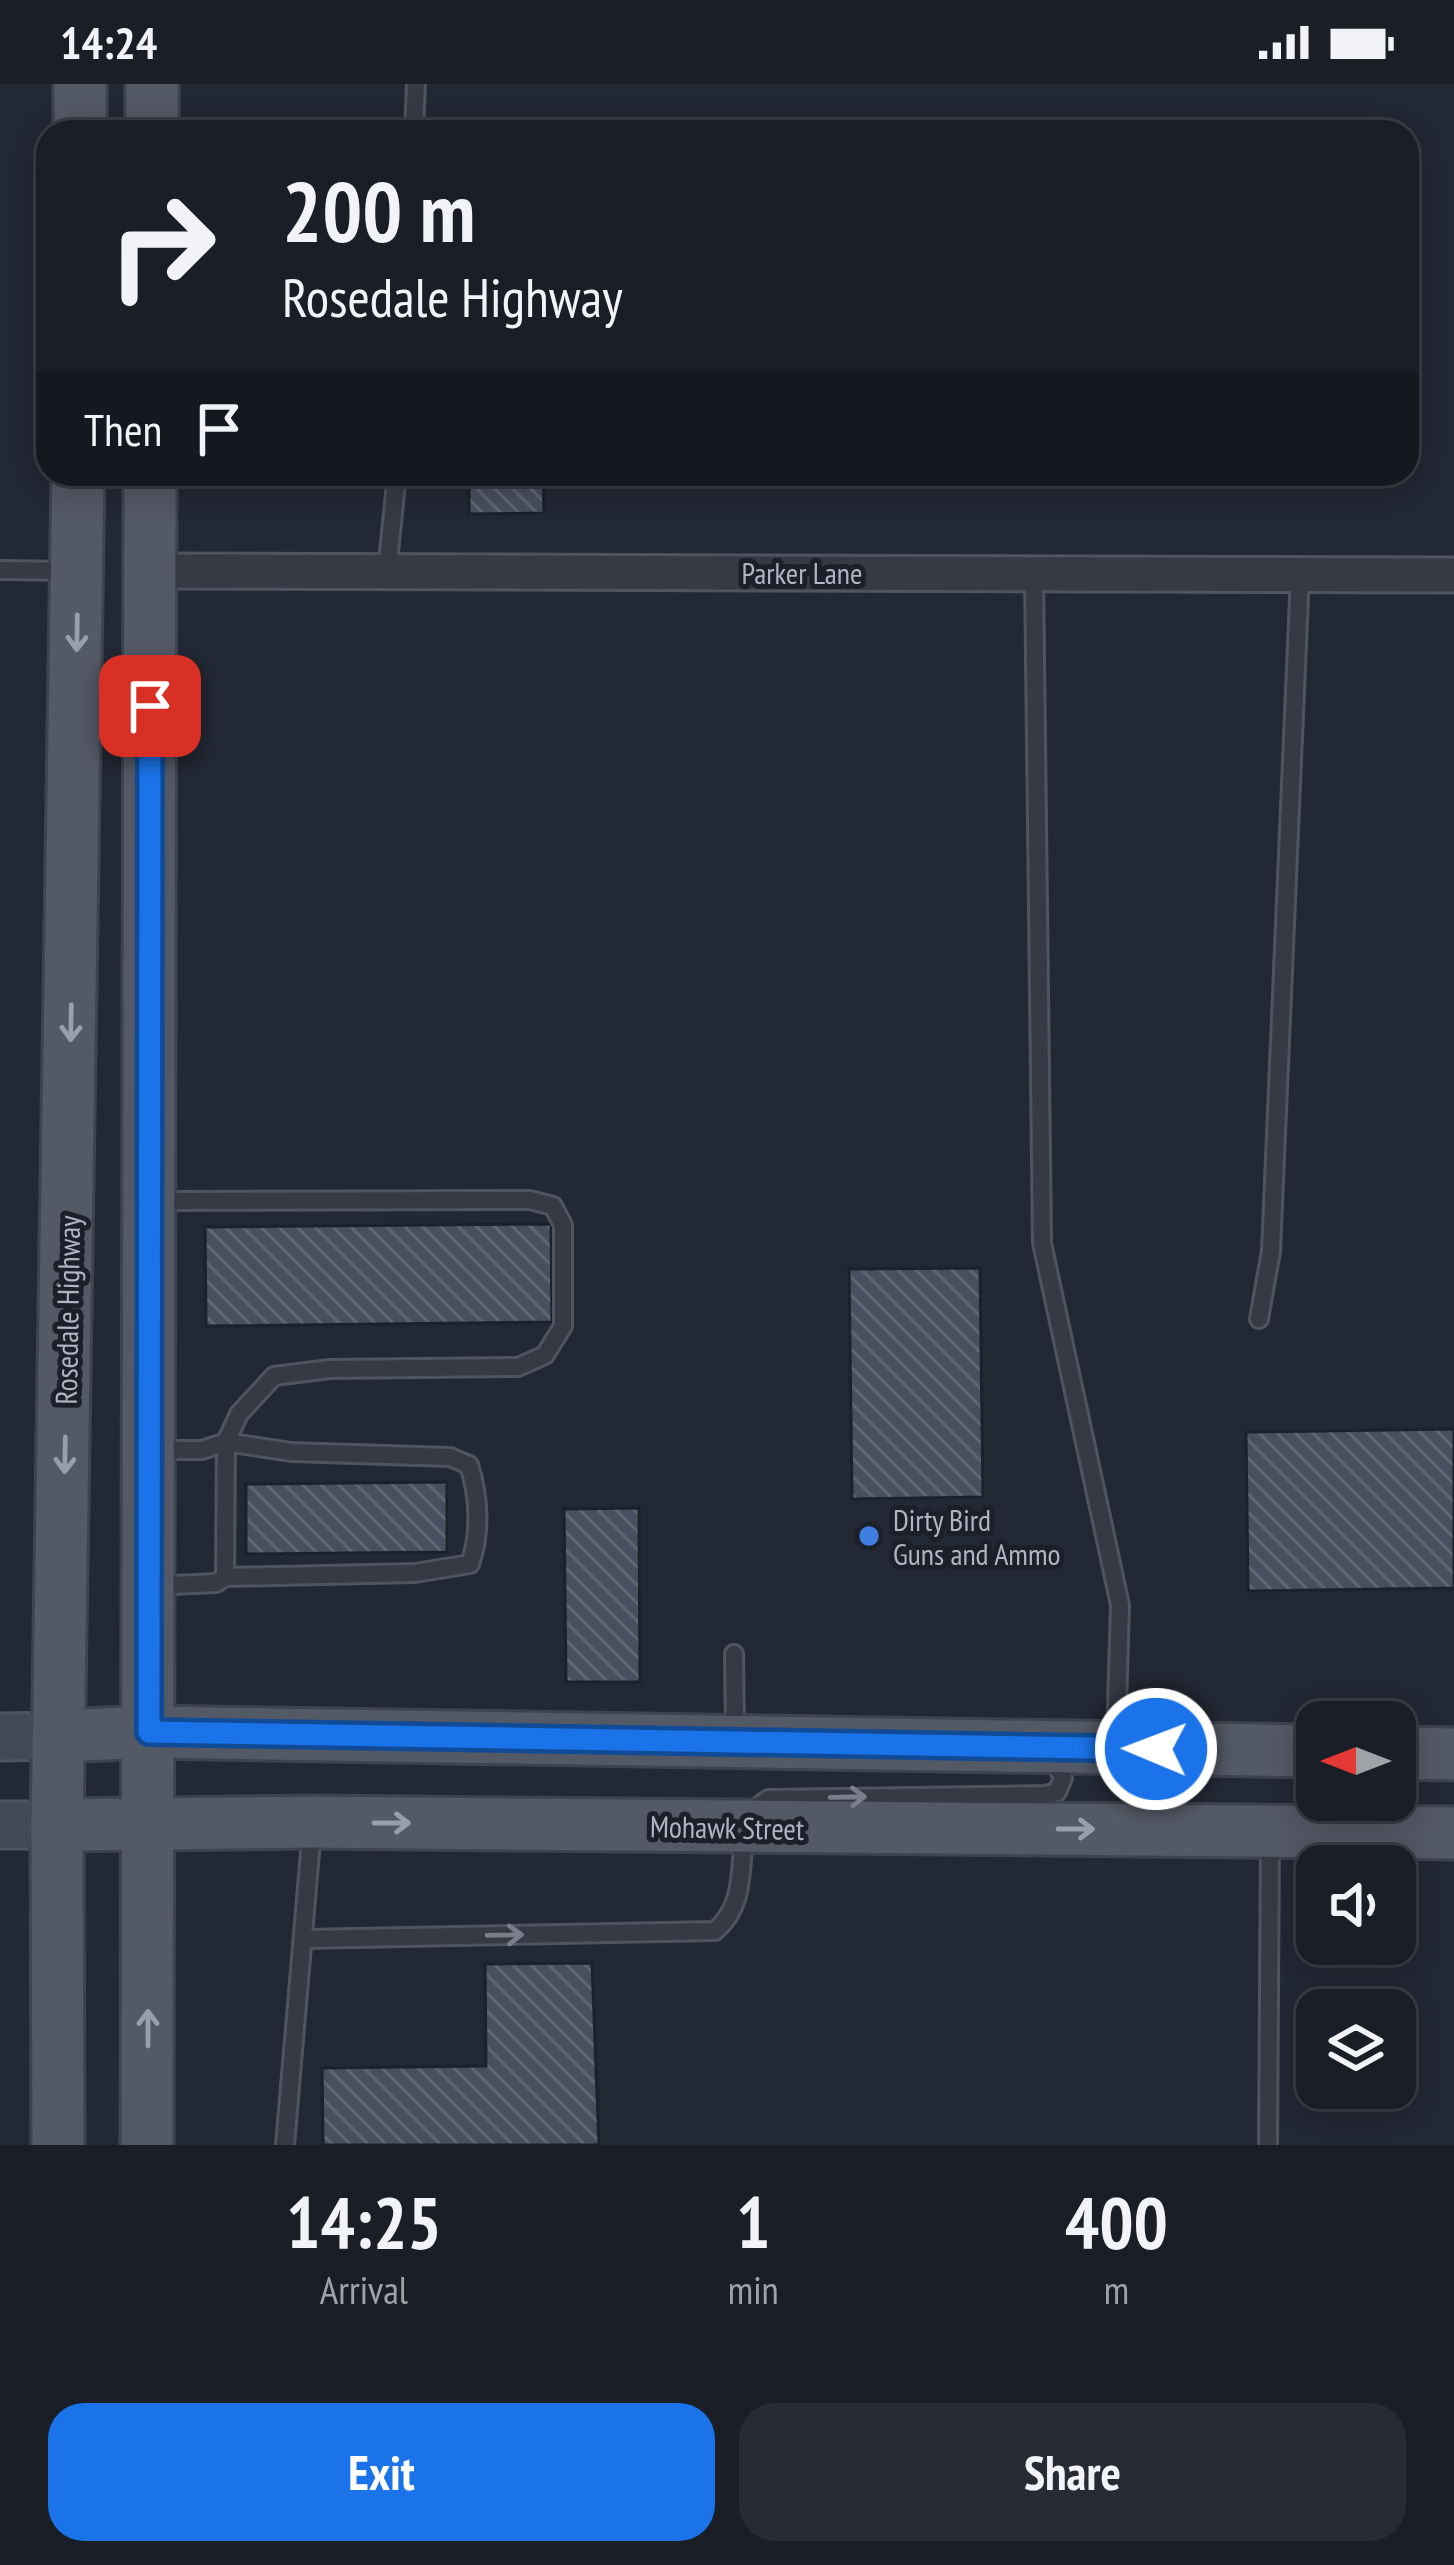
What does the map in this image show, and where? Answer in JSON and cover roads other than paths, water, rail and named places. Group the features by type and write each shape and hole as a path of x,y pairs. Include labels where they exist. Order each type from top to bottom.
{"main road":[{"path":"80,84 80,120"},
{"path":"152,84 152,120"},
{"name":"Rosedale Highway","path":"58,2145 57,1825 78,486"},
{"path":"147,2145 150,486"},
{"path":"0,1737 149,1732 1296,1751"},
{"path":"1416,1753 1454,1754"},
{"name":"Mohawk Street","path":"0,1825 149,1821 1454,1833"}],"street":[{"name":"Parker Lane","path":"150,571 1454,575"}],"lane":[{"path":"414,120 416,84"},
{"path":"387,571 396,486"},
{"path":"0,570 78,571"},
{"path":"1034,573 1042,1243 1120,1605 1116,1748"},
{"path":"1259,1318 1271,1251 1300,574"},
{"path":"149,1201 530,1200 553,1206 563,1225 563,1326 545,1355 518,1367 330,1369 274,1376 239,1414 226,1442 225,1577"},
{"path":"149,1450 202,1450 226,1442 292,1452 450,1456 469,1466 476,1486 477,1544 470,1564 453,1569 225,1577 216,1583 149,1586"},
{"path":"734,1654 735,1742"},
{"path":"304,1939 715,1931 733,1916 745,1828 760,1804 782,1798 1045,1795 1057,1792 1063,1778 1060,1764 1046,1747"},
{"path":"285,2145 313,1822"},
{"path":"1268,2145 1270,1831"}],"place":[{"name":"Dirty Bird Guns and Ammo","path":"869,1536"}]}
